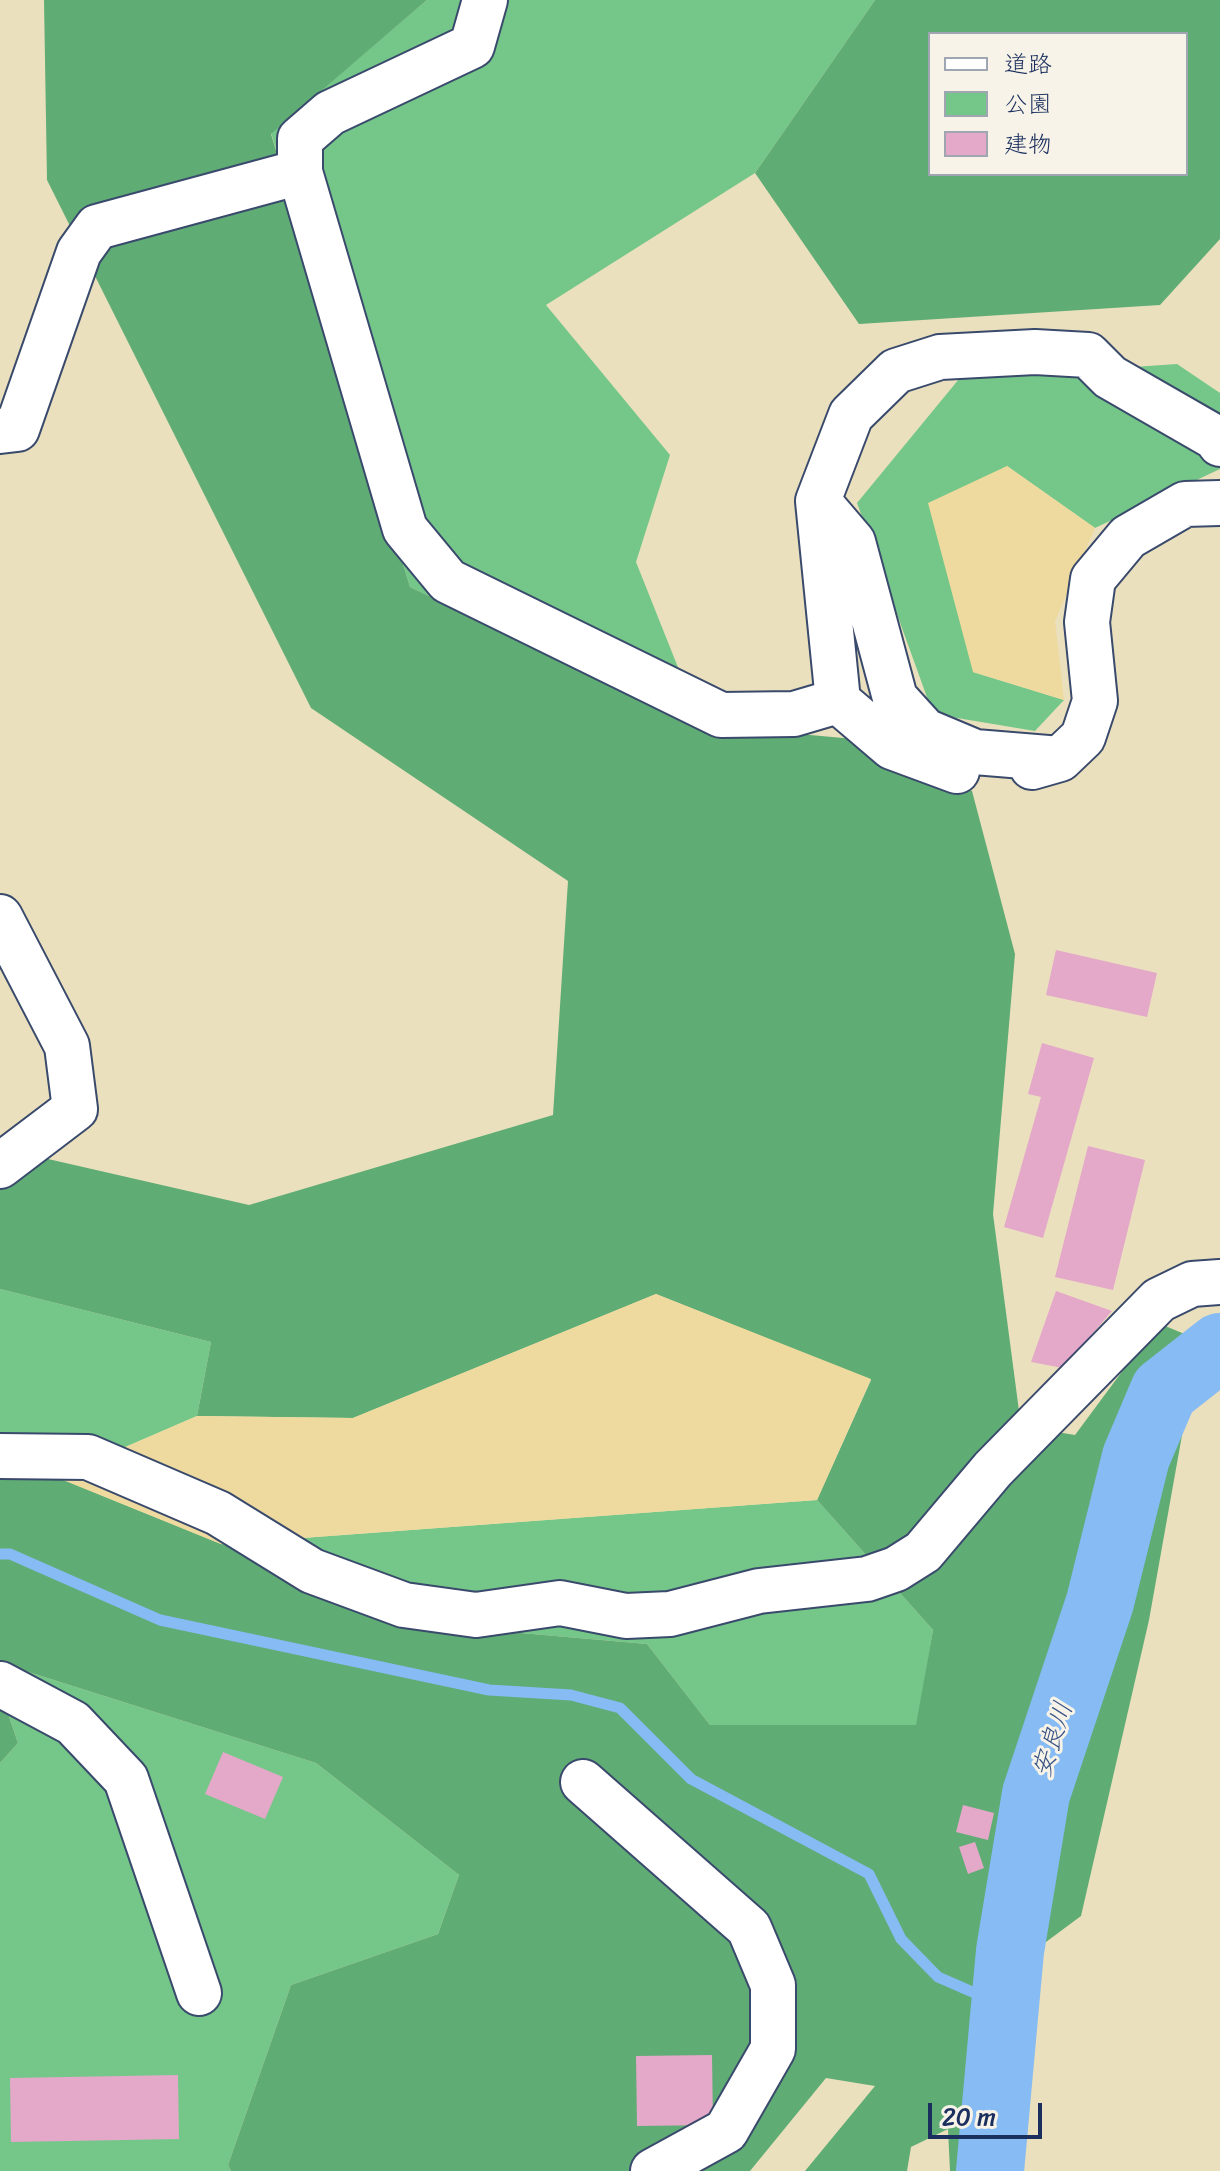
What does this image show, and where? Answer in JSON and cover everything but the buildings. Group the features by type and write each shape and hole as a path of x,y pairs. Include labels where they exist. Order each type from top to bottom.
{"street":[{"path":"485,0 472,46 330,113 300,139 300,172 405,529 448,581 721,715 794,714 838,701"},
{"path":"0,431 17,429 79,252 97,227 300,172"},
{"path":"1220,444 1216,438 1110,377 1088,355 1035,352 940,357 896,371 851,415 818,501 838,701 892,747 962,773 1007,775 1060,759 1083,737 1095,701 1087,622 1093,579 1128,537 1185,504 1220,503"},
{"path":"818,501 853,542 895,698 925,731 975,752 1060,759"},
{"path":"0,917 67,1046 75,1109 0,1166"},
{"path":"0,1456 88,1457 218,1513 312,1571 404,1605 476,1615 560,1603 626,1616 670,1614 759,1591 867,1579 896,1569 923,1552 993,1469 1159,1300 1192,1284 1220,1282"},
{"path":"0,1684 73,1723 126,1779 199,1993"},
{"path":"583,1782 749,1928 773,1985 773,2049 726,2131 653,2171"}],"green space":[{"path":"44,0 427,0 271,134 410,587 701,725 854,739 972,791 1015,954 993,1214 1021,1426 1075,1435 1158,1323 1199,1340 1149,1620 1081,1916 1046,1942 1003,1941 982,2171 950,2171 948,2129 911,2147 907,2171 805,2171 875,2086 826,2078 750,2171 231,2171 228,2165 291,1985 438,1934 459,1875 316,1763 0,1663 0,1480 56,1477 418,1624 647,1644 710,1725 916,1725 933,1630 817,1500 871,1380 656,1294 353,1418 197,1416 211,1342 0,1289 0,1148 249,1205 553,1115 568,881 311,708 47,180"},
{"path":"427,0 875,0 755,173 546,305 670,455 636,562 701,725 410,587 271,133"},
{"path":"875,0 1220,0 1220,239 1160,305 859,324 755,173"},
{"path":"1177,364 1220,393 1220,469 1095,528 1007,466 973,672 1064,700 1035,731 933,714 857,503 959,379"},
{"path":"0,1289 211,1342 197,1416 56,1477 0,1480"},
{"path":"817,1500 933,1630 917,1725 710,1725 647,1644 418,1624 221,1544"},
{"path":"0,1663 316,1763 459,1875 438,1934 291,1985 228,2165 231,2171 0,2171 0,1763 18,1743 0,1690"},
{"path":"0,1690 18,1743 0,1763"}],"sand":[{"path":"1007,466 1095,528 1055,621 1064,700 973,672 928,503"},
{"path":"656,1294 871,1379 817,1500 221,1544 56,1477 197,1416 353,1418"}],"waterway":[{"name":"安良川","path":"990,2171 1010,1951 1036,1794 1100,1602 1136,1457 1164,1391 1220,1347"},
{"path":"0,1554 10,1554 160,1620 489,1690 571,1695 620,1708 691,1779 869,1874 901,1939 938,1977 993,2001 1005,2012"}]}
